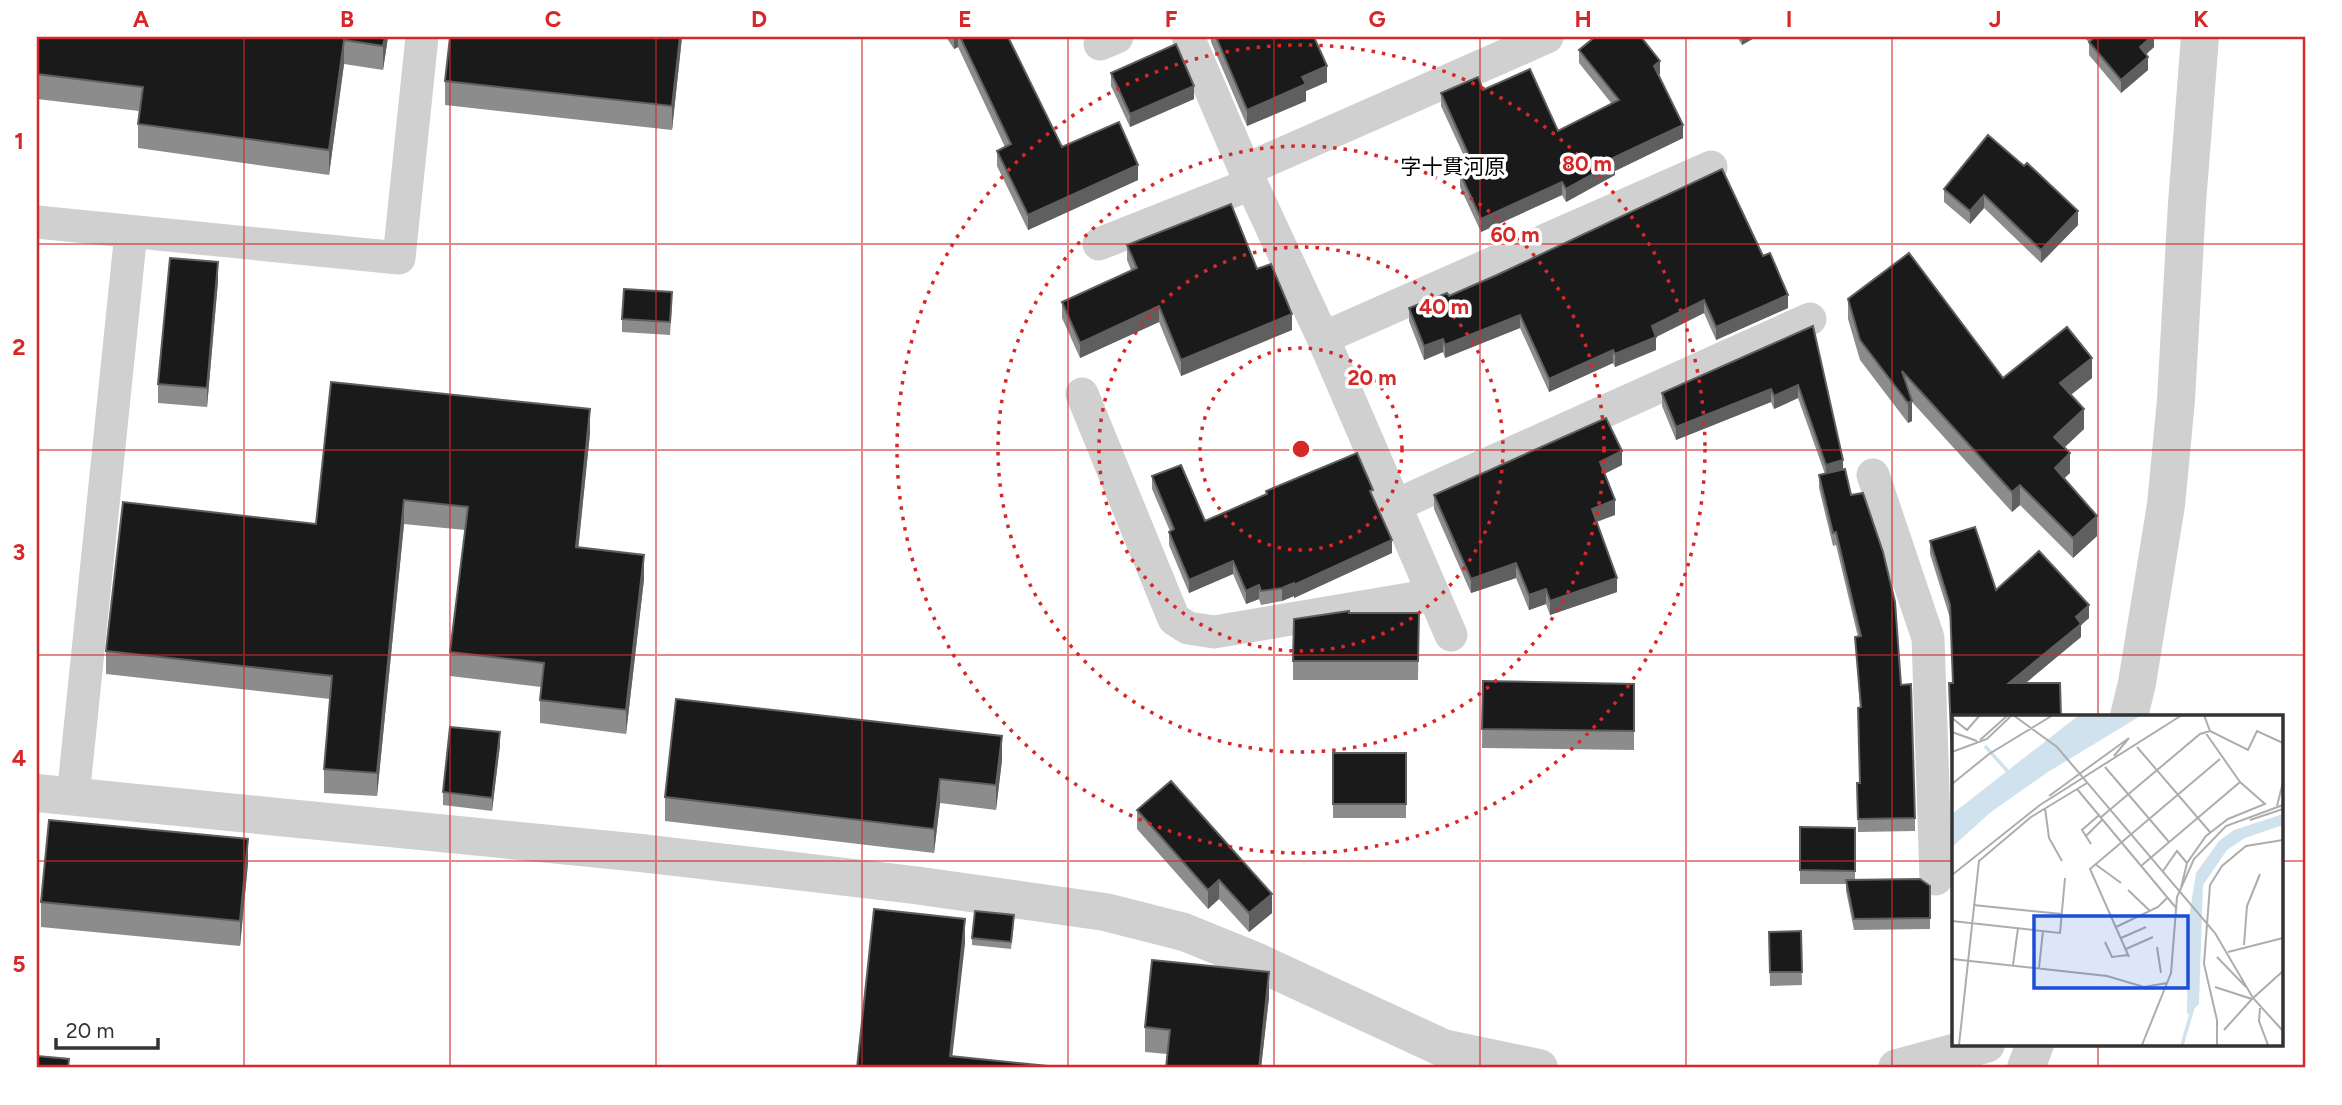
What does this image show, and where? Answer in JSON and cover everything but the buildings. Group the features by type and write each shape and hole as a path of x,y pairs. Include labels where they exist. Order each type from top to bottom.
{"street":[{"path":"37,222 398,258 422,37"},
{"path":"1188,37 1248,177 1323,338 1451,635"},
{"path":"1099,244 1547,37"},
{"path":"2129,715 2137,683 2167,492 2176,400 2200,37"},
{"path":"1323,338 1711,167"},
{"path":"131,232 55,795 641,853 926,887 1105,912 1184,932 1253,960 1443,1048 1538,1068"},
{"path":"1394,506 1810,319"},
{"path":"1082,394 1174,619 1188,628 1214,632 1433,595"},
{"path":"1872,475 1928,638 1943,771 1936,878"},
{"path":"1897,1068 1979,1046"},
{"path":"2026,1068 2034,1046"}],"district":[{"name":"字十貫河原","path":"1453,166"}]}
